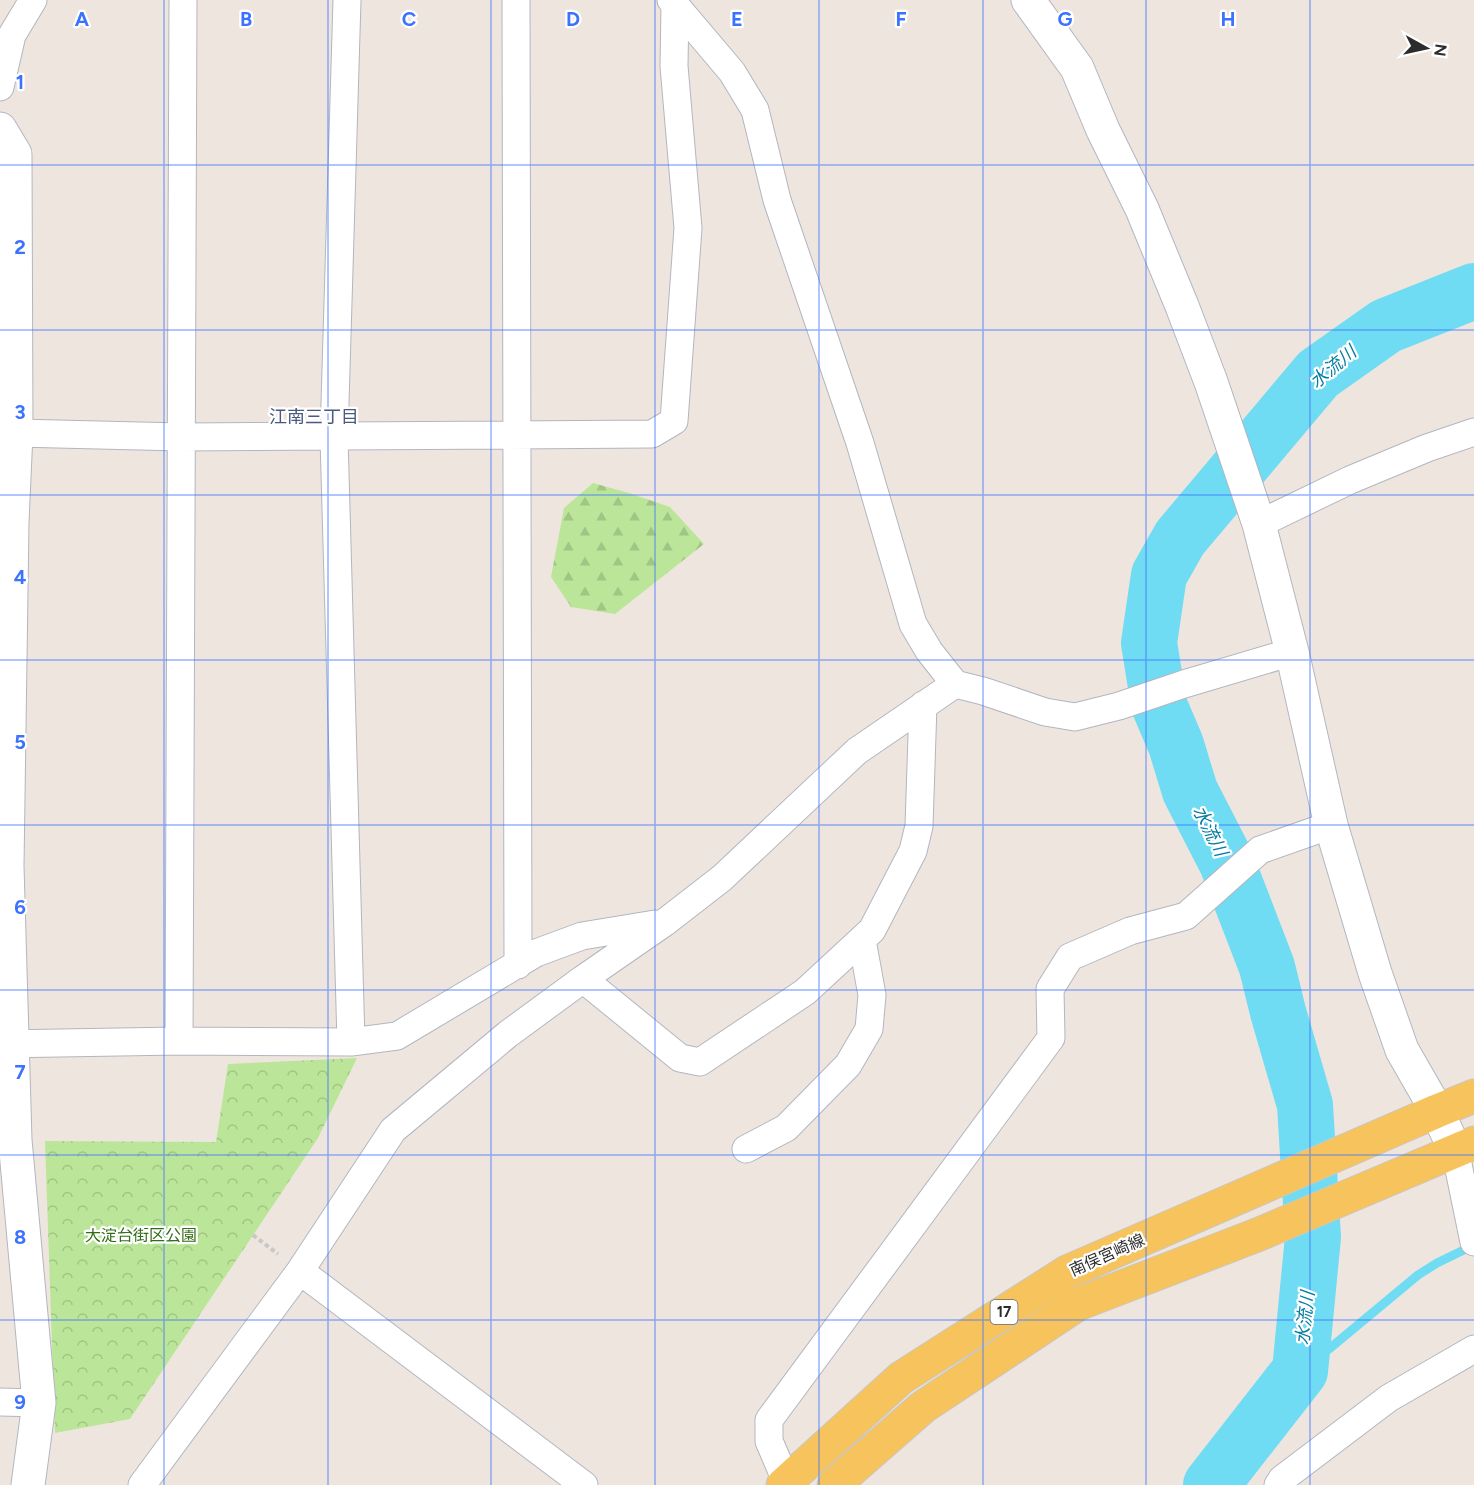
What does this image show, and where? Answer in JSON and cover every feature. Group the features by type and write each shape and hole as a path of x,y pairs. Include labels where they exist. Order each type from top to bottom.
{"main road":[{"name":"南俣宮崎線","path":"787,1484 901,1378 1067,1272 1474,1096"},
{"name":"南俣宮崎線","path":"834,1485 923,1407 1078,1304 1257,1235 1465,1146"}],"street":[{"path":"0,87 12,35 33,0"},
{"path":"179,1041 183,0"},
{"path":"347,0 334,436 351,1042"},
{"path":"516,0 518,965"},
{"path":"1028,0 1077,68 1103,130 1142,209 1182,306 1233,444 1259,524 1292,652 1331,825 1375,973 1402,1050 1437,1111 1465,1146 1473,1237"},
{"path":"16,433 181,438 652,434 674,421 688,228 674,66 673,2"},
{"path":"673,2 732,72 755,110 777,200 860,443 913,624 929,651 955,684 1045,712 1075,717 1119,706 1292,652"},
{"path":"0,129 15,154 16,433 6,522 4,866 6,1044 39,1403 28,1485"},
{"path":"1259,524 1350,480 1427,448 1474,432"},
{"path":"142,1485 300,1271 393,1130 507,1034 664,923 722,878 857,751 955,684"},
{"path":"583,979 680,1058 700,1062 805,992 872,930 914,851 919,826 923,705"},
{"path":"787,1484 769,1441 769,1420 1051,1038 1050,989 1070,957 1130,931 1186,916 1260,850 1331,825"},
{"path":"6,1044 179,1041 351,1042 397,1036 536,953 582,936 664,923"},
{"path":"746,1149 786,1128 848,1065 869,1029 873,995 862,940"},
{"path":"300,1271 584,1485"},
{"path":"1278,1485 1282,1479 1389,1398 1474,1349"},
{"path":"0,1402 39,1403"}],"green space":[{"path":"593,483 670,507 704,544 615,614 571,607 551,577 564,508"},
{"name":"大淀台街区公園","path":"357,1058 318,1138 130,1419 55,1433 45,1141 216,1142 228,1064"}],"waterway":[{"name":"水流川","path":"1211,1485 1300,1371 1313,1237 1305,1105 1267,967 1227,863 1190,791 1176,745 1159,705 1149,643 1159,575 1180,538 1318,374 1386,326 1474,291"},
{"path":"1300,1371 1418,1275 1474,1245"}],"district":[{"name":"江南三丁目","path":"314,417"}]}
